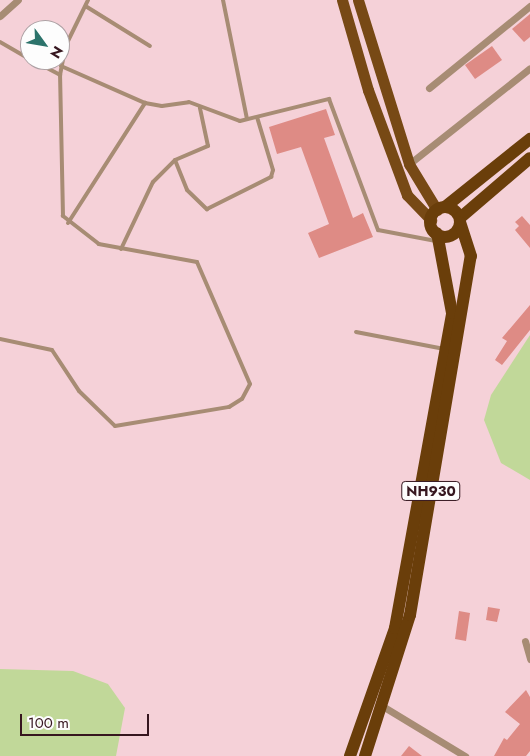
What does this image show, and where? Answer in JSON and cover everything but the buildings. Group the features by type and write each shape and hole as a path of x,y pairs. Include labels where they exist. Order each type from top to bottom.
{"highway":[{"path":"438,212 530,140"},
{"path":"438,238 453,234 460,221 530,158"},
{"path":"438,212 454,209 460,221"},
{"name":"NH930","path":"365,756 384,707 410,615 450,350 452,308 438,238 438,212"},
{"name":"NH930","path":"350,756 394,628 450,350 471,256 460,221"}],"main road":[{"path":"342,0 368,90 407,194 438,212"},
{"path":"358,0 409,164 438,212"}],"street":[{"path":"0,16 18,0"},
{"path":"0,6 7,11"},
{"path":"429,88 530,6"},
{"path":"409,164 530,68"},
{"path":"525,641 530,659"},
{"path":"384,707 465,756"}],"lane":[{"path":"70,38 87,7 88,0"},
{"path":"223,0 247,119"},
{"path":"87,7 150,46"},
{"path":"0,42 20,53"},
{"path":"51,70 60,75"},
{"path":"0,339 52,350 79,391 116,426 238,403 250,380 202,267 192,260 121,249 90,240 68,223 61,209 61,70"},
{"path":"70,70 145,103 165,106 189,102 200,108 247,119 329,99 378,230 438,238"},
{"path":"68,223 145,103"},
{"path":"121,249 147,189 175,160 208,146 200,108"},
{"path":"175,160 187,190 207,209 271,177 273,170 257,117"},
{"path":"356,332 450,350"}],"green space":[{"path":"530,335 530,480 501,463 484,420 491,395"},
{"path":"0,669 73,671 108,684 125,708 116,756 0,756"}]}
